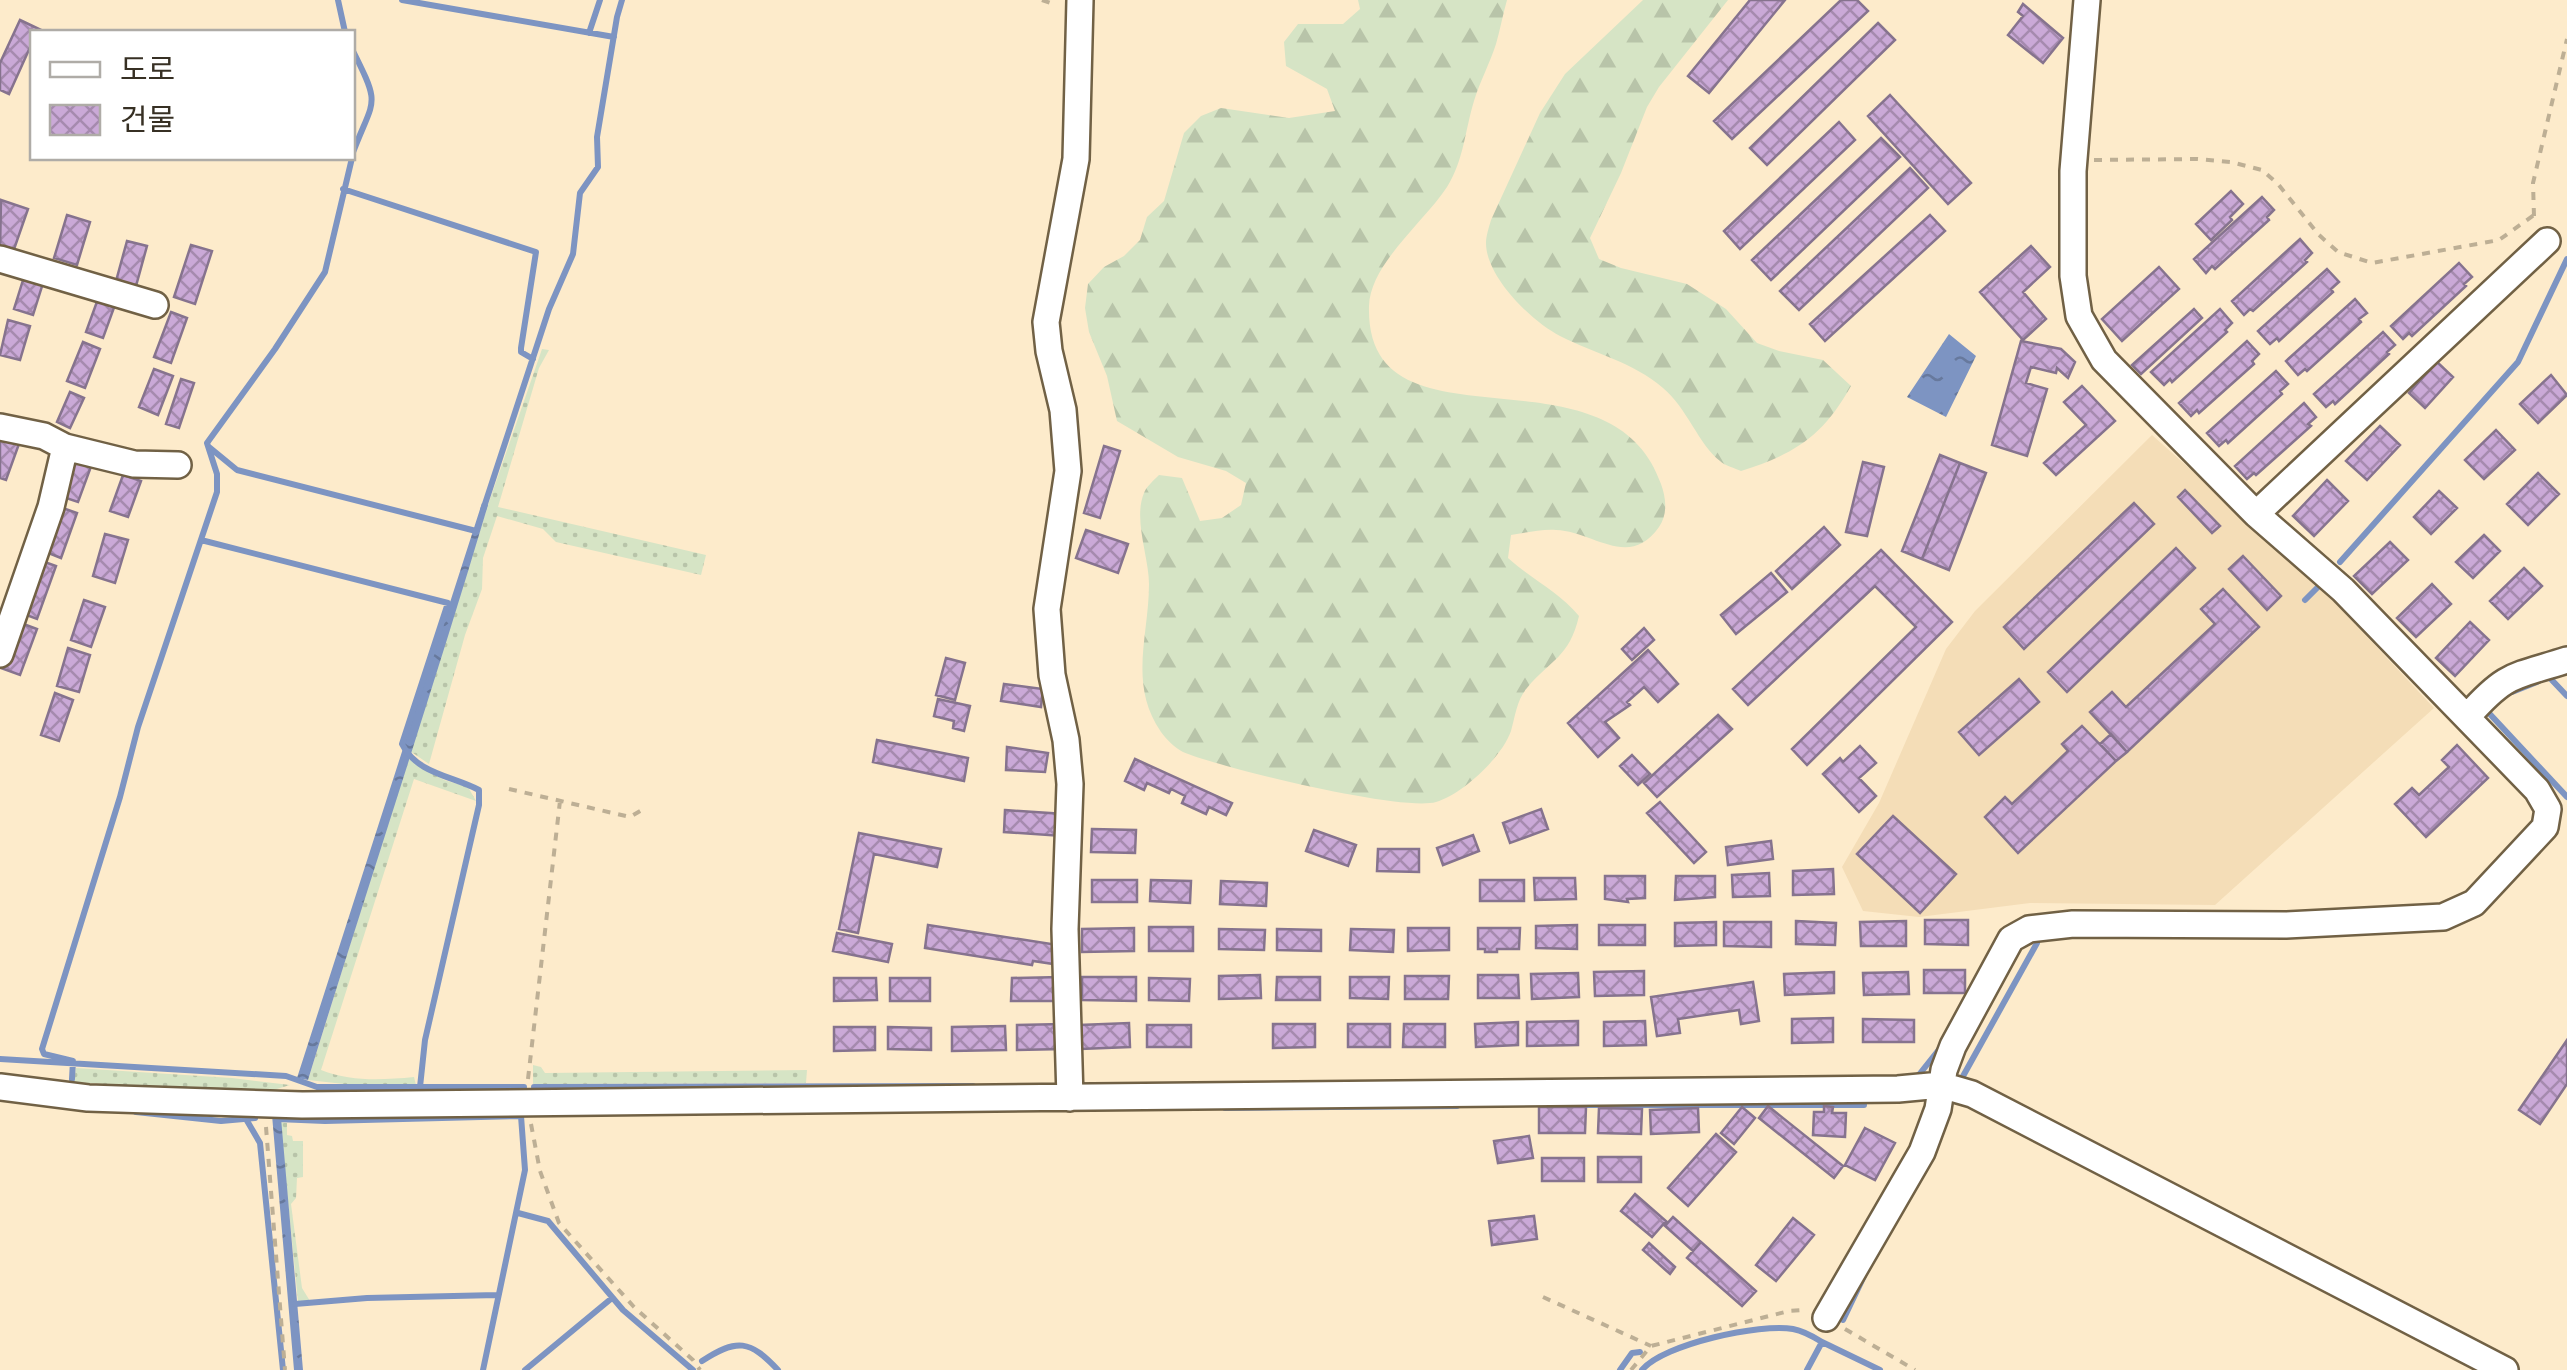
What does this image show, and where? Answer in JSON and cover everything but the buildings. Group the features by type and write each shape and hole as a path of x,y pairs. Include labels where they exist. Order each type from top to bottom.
{"street":[{"path":"1070,1098 1066,929 1070,784 1066,740 1052,675 1046,609 1068,471 1063,410 1046,322 1076,159 1080,0"},
{"path":"1826,1318 1922,1152 1938,1109 1953,1046 2011,938 2030,929 2073,924 2371,922 2443,917 2474,903 2546,827 2549,818 2544,798 2468,716 2343,590 2256,514 2104,360 2079,316 2073,276 2074,161 2087,0"},
{"path":"2256,514 2547,242"},
{"path":"0,259 155,306"},
{"path":"0,427 44,436 64,447 134,464 178,465"},
{"path":"0,654 51,508 64,447"},
{"path":"2468,716 2493,687 2520,671 2567,660"},
{"path":"0,1087 88,1098 302,1104 1898,1090 1941,1085 1972,1094 2506,1370"}],"path":[{"path":"2547,242 2534,215 2534,183 2567,40"},
{"path":"2074,161 2198,159 2262,170 2319,236 2338,252 2372,263 2499,240 2534,215"},
{"path":"509,789 630,817 647,807"},
{"path":"267,1103 285,1370"},
{"path":"1543,1297 1651,1346"},
{"path":"1631,1370 1651,1346 1808,1310 1915,1370"}],"shaded area":[{"path":"2152,435 2309,575 2434,708 2215,905 2030,903 1919,917 1863,911 1842,867 1879,803 1946,649 1975,611"}],"green space":[{"path":"1358,0 1507,0 1453,177 1388,259 1372,290 1369,306 1378,352 1406,379 1446,392 1545,404 1593,416 1634,441 1661,484 1665,500 1659,527 1635,546 1610,545 1556,530 1511,535 1508,558 1579,616 1564,650 1524,692 1499,752 1469,783 1436,802 1387,801 1271,777 1183,752 1161,732 1145,696 1143,678 1149,584 1140,514 1144,493 1159,475 1182,478 1200,521 1222,518 1241,505 1246,483 1226,471 1178,457 1117,421 1085,308 1088,284 1140,240 1147,217 1164,201 1184,133 1201,116 1221,108 1289,118 1335,111 1327,89 1286,66 1284,42 1298,24 1343,24 1360,9"},
{"path":"1643,0 1728,0 1647,107 1590,238 1599,259 1687,284 1726,309 1757,343 1823,360 1851,386 1830,418 1806,441 1777,458 1741,471 1713,454 1671,396 1651,379 1560,336 1537,320 1502,284 1488,256 1486,240 1491,220 1540,113 1565,74"},
{"path":"542,349 549,350 539,368 498,507 706,555 701,575 556,542 543,529 497,516 483,558 482,589 429,764 410,751"},
{"path":"408,758 444,780 468,787 476,801 414,779 321,1070 356,1078 414,1077 416,1085 362,1086 308,1080"},
{"path":"533,1065 545,1073 807,1070 806,1083 533,1084"},
{"path":"76,1068 290,1085 257,1095 74,1082"},
{"path":"280,1122 287,1123 287,1135 293,1141 303,1141 303,1177 297,1178 296,1198 291,1204 302,1288 310,1301 298,1301"}],"water":[{"path":"1949,334 1976,356 1946,417 1907,397"},
{"path":"482,503 488,505 308,1080 297,1078"},
{"path":"272,1115 281,1118 303,1370 294,1370"}],"waterway":[{"path":"338,0 345,30"},
{"path":"402,0 614,37"},
{"path":"589,33 600,0"},
{"path":"483,510 549,309 573,254 580,193 598,167 597,137 622,0"},
{"path":"355,55 372,102 355,148"},
{"path":"72,1079 73,1061 44,1054 42,1049 138,727 217,492 217,474 207,443 325,272 352,160"},
{"path":"343,189 536,252 521,348 533,359"},
{"path":"2340,562 2518,362 2567,259"},
{"path":"209,447 237,470 476,531"},
{"path":"201,540 448,603 402,744 426,768 479,790 479,805 425,1040 420,1087"},
{"path":"2305,600 2321,584"},
{"path":"2549,677 2567,696"},
{"path":"2512,692 2537,682"},
{"path":"2487,711 2567,797"},
{"path":"1962,1078 2037,943"},
{"path":"1918,1076 1941,1047"},
{"path":"0,1059 286,1076 317,1087 524,1087"},
{"path":"534,1087 973,1086"},
{"path":"1565,1105 1864,1105"},
{"path":"1225,1108 1457,1106"},
{"path":"136,1112 221,1121 255,1118"},
{"path":"277,1119 521,1116 525,1170 483,1370"},
{"path":"246,1119 260,1143 283,1370"},
{"path":"518,1213 548,1221 623,1310 693,1370"},
{"path":"1843,1320 1864,1276"},
{"path":"295,1304 497,1295"},
{"path":"525,1370 612,1298"},
{"path":"1642,1370 1691,1344 1737,1332 1778,1328 1801,1331 1822,1342 1807,1370"},
{"path":"1822,1342 1880,1370"},
{"path":"702,1361 725,1348 743,1346 759,1353 778,1370"},
{"path":"1620,1370 1632,1353 1640,1352"}]}
